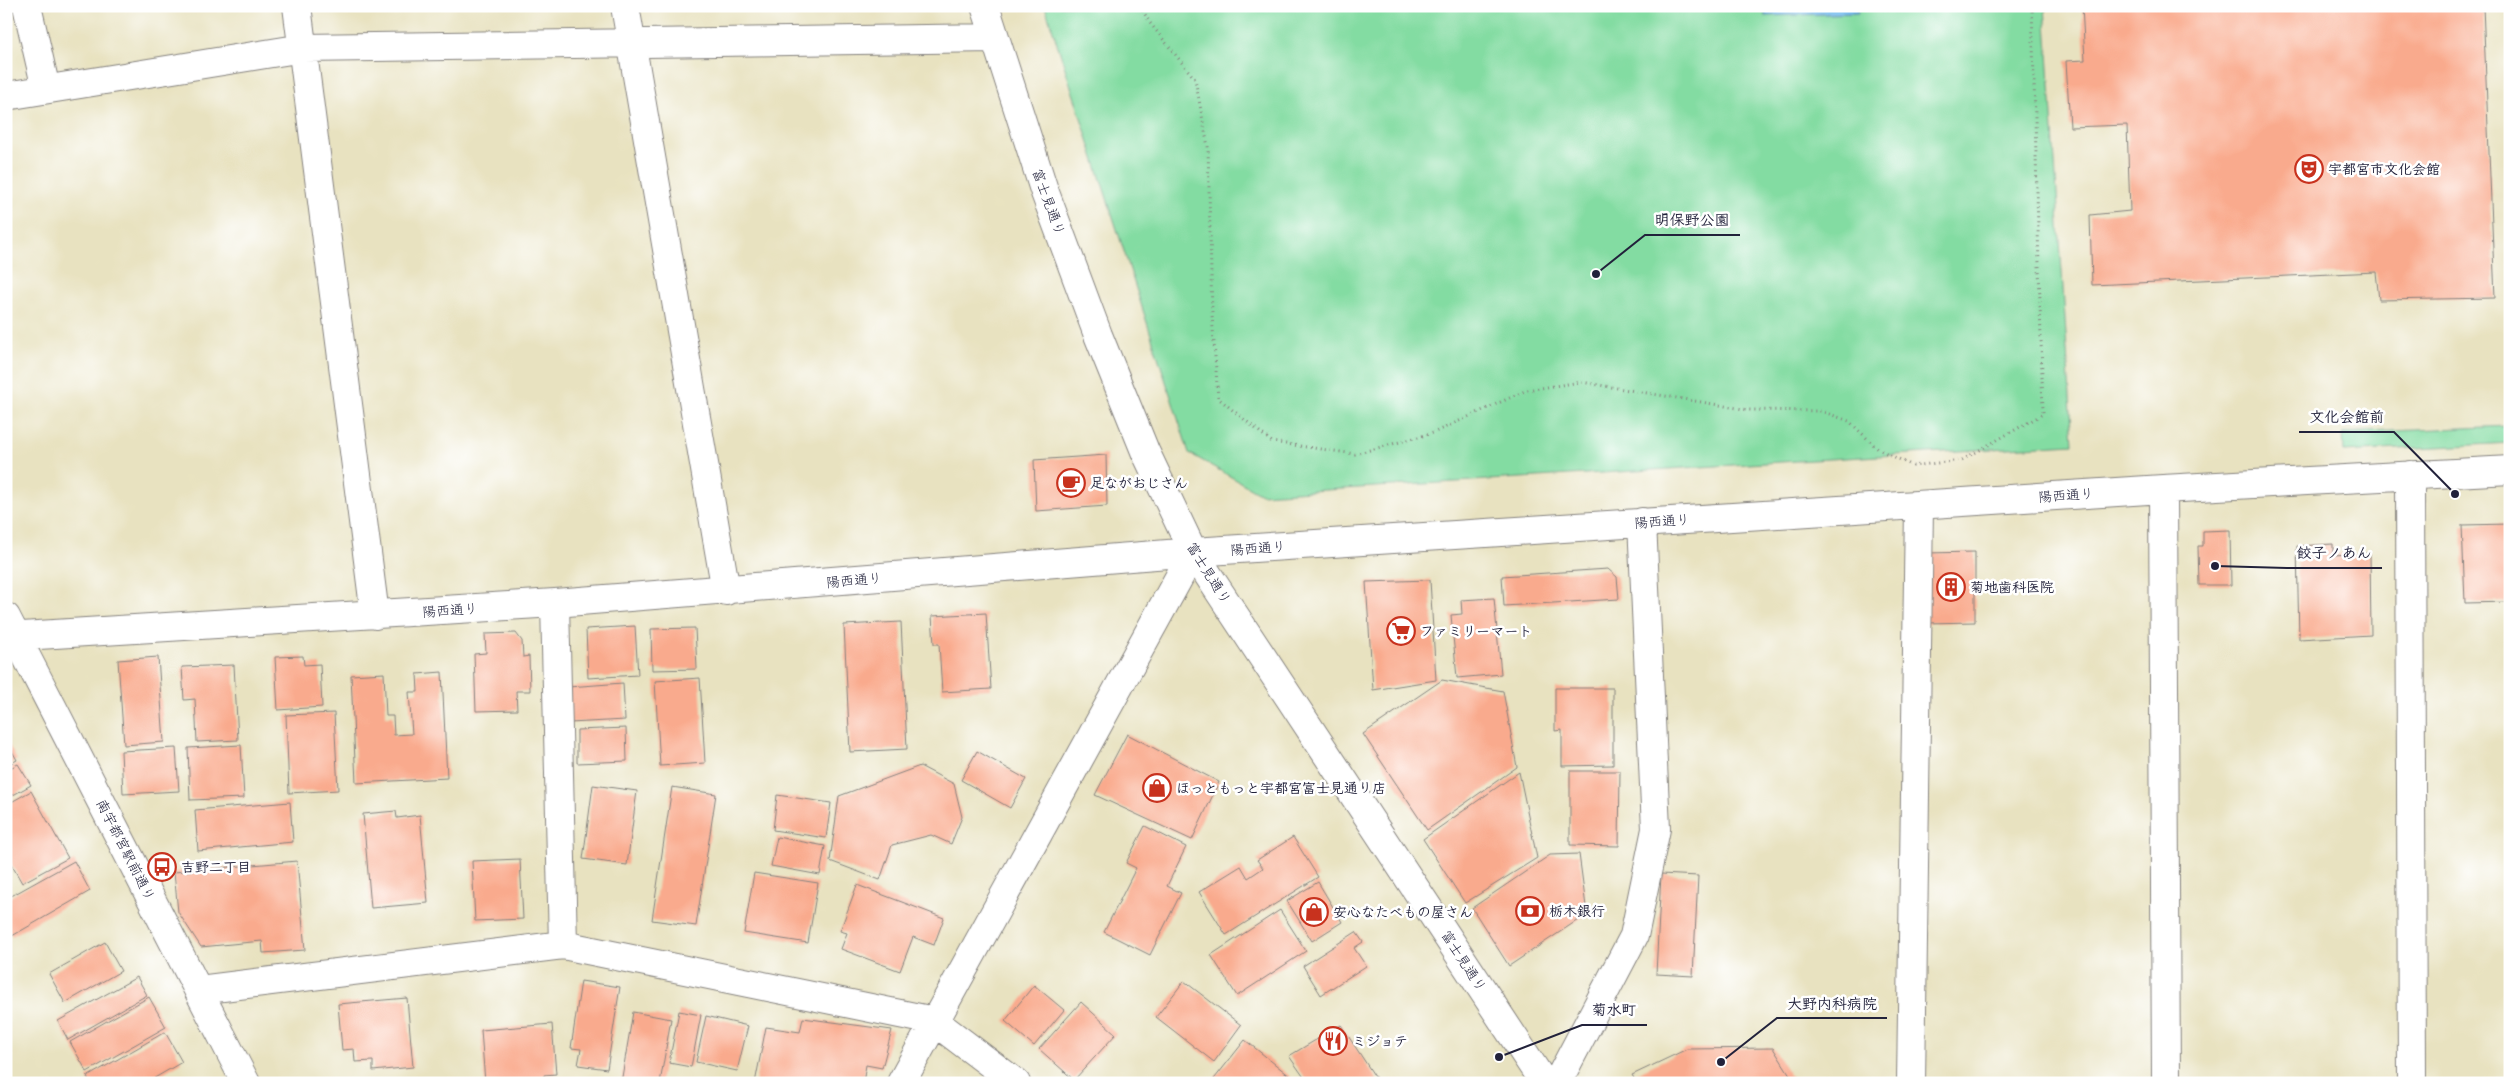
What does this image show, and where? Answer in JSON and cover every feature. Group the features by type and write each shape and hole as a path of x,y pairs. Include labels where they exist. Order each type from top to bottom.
{"street":[{"path":"27,6 46,89"},
{"path":"297,6 375,615"},
{"path":"625,6 726,590"},
{"name":"富士見通り","path":"986,6 994,38 1044,190 1098,335 1145,452 1193,552 1544,1083"},
{"path":"6,96 303,48 994,38"},
{"name":"陽西通り","path":"9,630 375,615 726,590 1193,552 2163,489 2510,470"},
{"path":"2410,475 2412,1083"},
{"path":"2163,489 2166,1083"},
{"path":"1911,1083 1919,506"},
{"path":"1557,1083 1634,936 1656,829 1642,522"},
{"path":"901,1083 1193,552"},
{"path":"555,603 564,945"},
{"name":"南宇都宮駅前通り","path":"9,630 246,1083"},
{"path":"199,990 564,945 934,1021 1016,1083"}],"path":[{"path":"1140,6 1150,23 1195,79 1208,147 1212,314 1218,398 1272,442 1354,454 1433,434 1527,390 1581,382 1748,410 1821,411 1849,421 1878,449 1914,466 1962,460 2043,414 2032,6"}],"green space":[{"path":"1045,6 2045,6 2073,444 1261,494 1189,453"},
{"path":"2510,426 2510,443 2344,452 2343,433"}],"water":[{"path":"1765,6 1858,6 1858,13 1765,16"}],"building":[{"name":"宇都宮市文化会館","path":"2082,6 2483,6 2495,298 2379,300 2376,272 2092,285 2090,215 2130,211 2127,125 2070,127 2066,61 2085,60"},
{"name":"足ながおじさん","path":"1106,455 1107,506 1036,511 1034,460"},
{"path":"2510,524 2510,602 2465,603 2462,525"},
{"path":"2230,530 2231,585 2199,585 2198,546 2203,546 2203,531"},
{"path":"2333,544 2333,555 2370,553 2371,635 2299,639 2297,546"},
{"name":"菊地歯科医院","path":"1975,552 1975,622 1926,623 1926,553"},
{"path":"1608,569 1617,577 1619,599 1504,606 1502,576"},
{"name":"ファミリーマート","path":"1430,580 1436,680 1373,690 1366,582"},
{"path":"1494,598 1501,674 1457,678 1451,615 1462,614 1461,600"},
{"path":"986,613 991,689 942,692 939,644 934,644 932,616"},
{"path":"901,622 907,749 850,752 844,625"},
{"path":"635,626 638,675 588,678 586,629"},
{"path":"695,628 697,669 652,670 651,629"},
{"path":"516,633 522,641 523,657 529,656 530,691 516,691 517,710 476,711 474,654 486,653 485,634"},
{"path":"303,656 304,665 320,664 322,707 278,710 275,657"},
{"path":"158,657 164,742 124,745 118,660"},
{"path":"234,665 238,740 197,742 195,699 184,700 182,667"},
{"path":"442,672 447,778 356,783 351,675 384,673 386,716 393,716 394,735 412,734 409,692 418,692 417,674"},
{"path":"700,678 705,763 660,766 655,681"},
{"path":"1442,680 1503,691 1517,767 1427,830 1363,734"},
{"path":"623,683 625,720 570,723 568,687"},
{"path":"1555,688 1613,688 1613,765 1562,766 1562,730 1555,731"},
{"path":"334,713 338,790 289,793 286,715"},
{"path":"626,728 627,761 577,763 577,730"},
{"name":"ほっともっと宇都宮富士見通り店","path":"1127,734 1219,782 1192,840 1095,795"},
{"path":"6,740 17,760 6,766"},
{"path":"241,745 244,798 190,800 188,748"},
{"path":"176,748 179,791 123,794 121,751"},
{"path":"977,751 1026,779 1010,808 961,780"},
{"path":"18,764 31,785 6,799 6,770"},
{"path":"920,766 954,784 962,817 951,844 931,835 892,845 880,880 830,861 839,796"},
{"path":"1570,771 1620,771 1619,846 1570,845"},
{"path":"1519,772 1537,858 1465,903 1423,839"},
{"path":"593,785 637,791 627,865 583,859"},
{"path":"672,787 716,794 696,926 652,920"},
{"path":"31,791 68,858 22,883 6,855 6,805"},
{"path":"777,795 831,803 826,838 773,830"},
{"path":"290,802 293,842 198,851 195,810"},
{"path":"396,811 397,818 420,815 428,903 371,908 363,814"},
{"path":"1145,826 1186,847 1167,886 1181,893 1150,955 1104,932 1136,868 1126,863"},
{"path":"777,837 825,846 820,875 771,866"},
{"path":"1293,837 1318,877 1226,935 1199,892 1241,866 1248,878 1263,868 1257,860"},
{"name":"栃木銀行","path":"1579,854 1587,914 1509,966 1472,908 1550,855"},
{"path":"520,859 523,919 475,921 472,861"},
{"path":"74,861 90,891 12,936 6,926 6,899"},
{"path":"297,861 305,950 263,953 262,941 201,947 178,912 174,872"},
{"path":"754,873 818,883 808,943 744,933"},
{"path":"1661,874 1698,876 1693,976 1656,974"},
{"name":"安心なたべもの屋さん","path":"1318,882 1342,922 1312,941 1287,901"},
{"path":"857,885 944,918 934,945 913,937 900,971 841,949 847,933 840,931"},
{"path":"1280,910 1306,951 1237,996 1211,955"},
{"path":"1356,932 1363,942 1354,948 1366,966 1321,995 1303,966"},
{"path":"105,942 121,971 65,1003 49,974"},
{"path":"137,977 147,995 68,1040 58,1021"},
{"path":"581,981 620,987 607,1069 578,1065 581,1049 571,1048"},
{"path":"1184,981 1241,1025 1214,1062 1156,1017"},
{"path":"1034,985 1064,1010 1034,1046 1005,1021"},
{"path":"149,997 166,1027 87,1072 70,1042"},
{"path":"407,998 413,1067 373,1071 373,1061 355,1062 354,1049 342,1050 338,1004"},
{"path":"1081,1002 1116,1034 1074,1080 1039,1049"},
{"path":"679,1011 701,1015 691,1067 669,1063"},
{"path":"633,1012 671,1019 660,1083 621,1083"},
{"path":"706,1016 748,1026 737,1071 696,1062"},
{"path":"803,1018 892,1030 882,1068 866,1065 863,1083 755,1083 766,1027 800,1032"},
{"path":"552,1024 556,1074 544,1075 544,1083 485,1083 481,1030"},
{"name":"ミジョテ","path":"1341,1025 1379,1083 1308,1083 1289,1056"},
{"path":"165,1032 182,1062 146,1083 90,1083 87,1077"},
{"path":"1245,1040 1291,1077 1286,1083 1211,1083"},
{"path":"1773,1048 1792,1078 1819,1083 1637,1083 1632,1075 1687,1049"}],"place":[{"name":"宇都宮市文化会館","path":"2309,169"},
{"name":"明保野公園","path":"1596,274"},
{"name":"足ながおじさん","path":"1071,483"},
{"name":"文化会館前","path":"2455,494"},
{"name":"餃子ノあん","path":"2215,566"},
{"name":"菊地歯科医院","path":"1951,587"},
{"name":"ファミリーマート","path":"1401,631"},
{"name":"ほっともっと宇都宮富士見通り店","path":"1157,788"},
{"name":"吉野二丁目","path":"162,867"},
{"name":"栃木銀行","path":"1530,911"},
{"name":"安心なたべもの屋さん","path":"1314,912"},
{"name":"ミジョテ","path":"1333,1041"},
{"name":"菊水町","path":"1499,1057"},
{"name":"大野内科病院","path":"1721,1062"}]}
